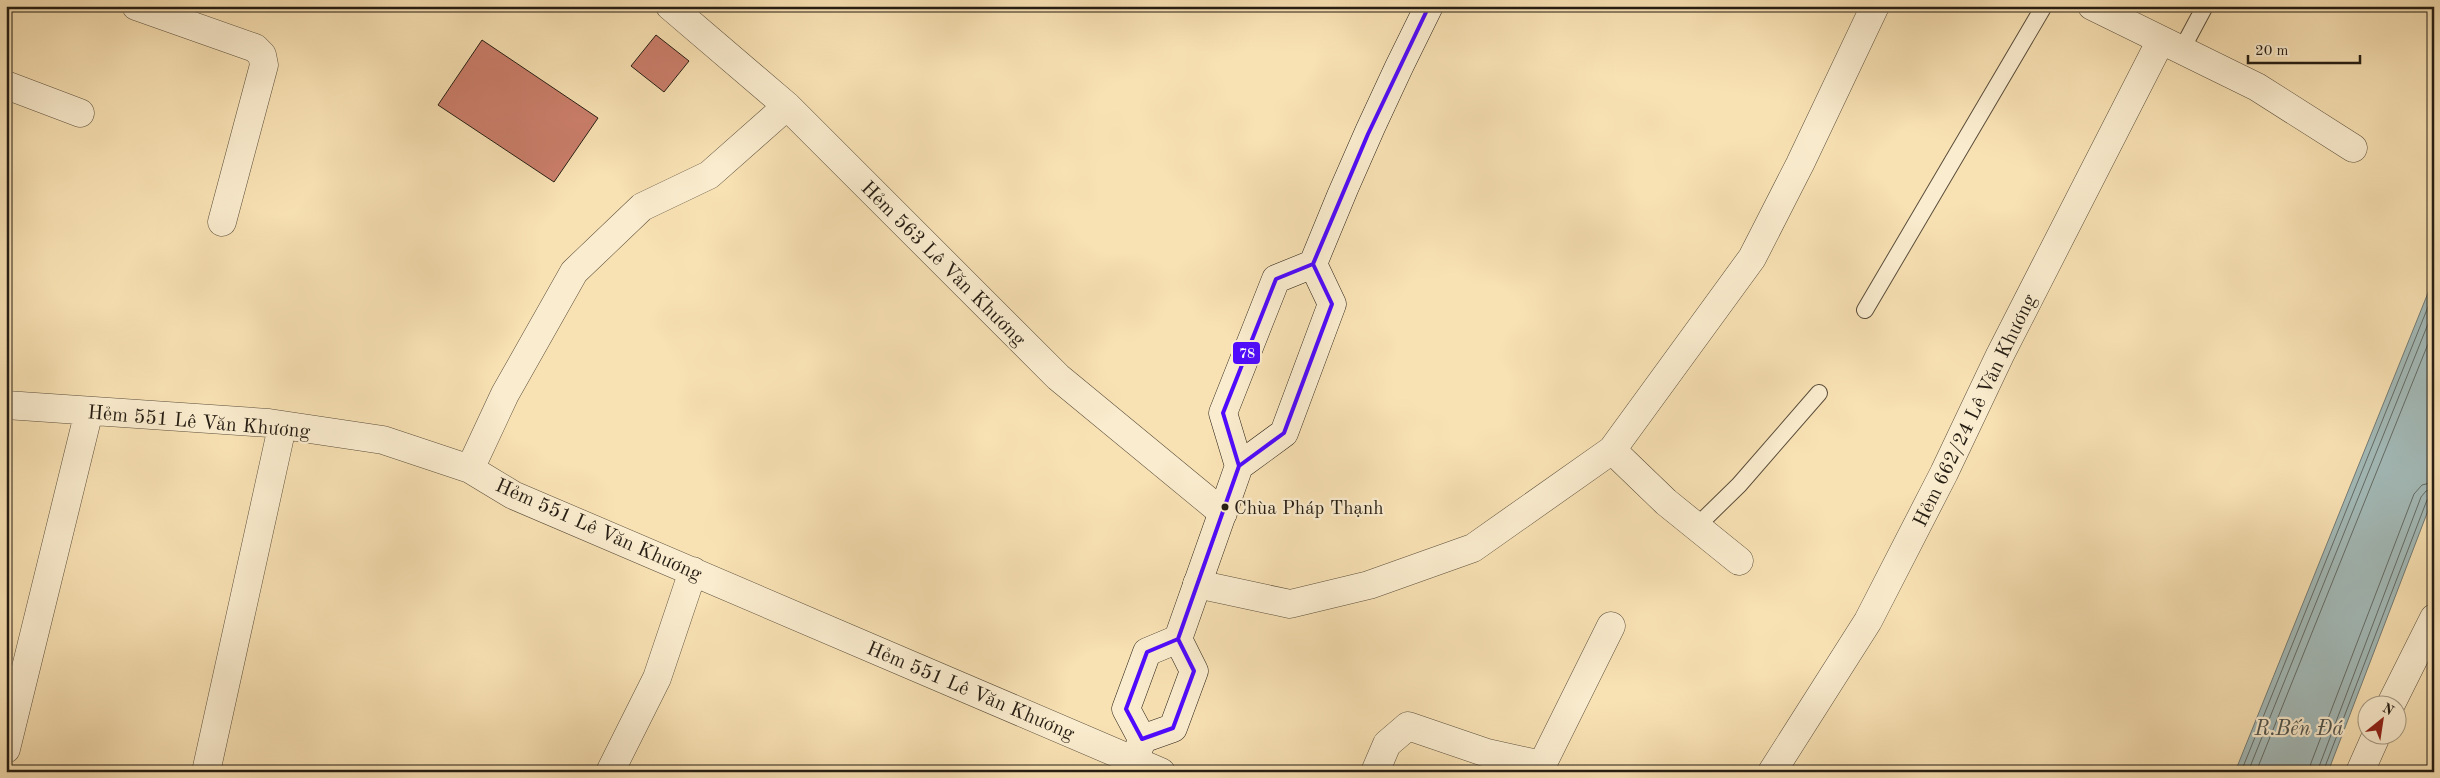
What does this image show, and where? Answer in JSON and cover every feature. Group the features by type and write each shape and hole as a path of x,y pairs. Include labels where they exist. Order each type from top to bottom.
{"street":[{"path":"136,6 235,40 255,48 262,56 264,65 222,222"},
{"name":"Hẻm 563 Lê Văn Khương","path":"670,6 787,106 1058,378 1223,514"},
{"path":"1178,639 1147,652 1126,709 1136,757 1173,728 1194,671 1178,639 1239,466 1223,413 1276,279 1313,264 1346,180 1383,97 1429,6"},
{"path":"1197,584 1290,604 1368,585 1473,548 1612,450 1752,258 1800,164 1875,6"},
{"path":"2092,6 2257,87 2353,148"},
{"name":"Hẻm 662/24 Lê Văn Khương","path":"1772,772 1868,622 1944,473 2000,355 2172,44"},
{"path":"6,85 80,113"},
{"path":"470,469 505,394 574,272 642,207 710,175 787,106"},
{"path":"1239,466 1284,433 1332,304 1313,264"},
{"name":"Hẻm 551 Lê Văn Khương","path":"6,405 269,423 383,440 470,469 513,495 1136,757 1161,772"},
{"path":"6,749 89,411"},
{"path":"206,772 282,426"},
{"path":"1612,450 1666,502 1739,561"},
{"path":"610,772 656,678 693,571"},
{"path":"2395,696 2434,618"},
{"path":"1376,772 1387,744 1408,726 1487,753 1542,765 1611,626"},
{"path":"2360,772 2372,746"}],"lane":[{"path":"1865,310 2044,6"},
{"path":"2172,44 2204,6"},
{"path":"1697,526 1739,485 1819,394"}],"water":[{"name":"R.Bến Đá","path":"2434,278 2434,495 2328,772 2235,772"}],"building":[{"path":"656,35 689,61 664,92 631,66"},
{"path":"482,40 598,118 554,182 438,105"}],"transit line":[{"name":"78","path":"1142,739 1173,728 1194,671 1178,639 1239,466 1284,433 1332,304 1313,264 1368,134 1429,6"},
{"name":"78","path":"1239,466 1223,413 1276,279 1313,264"},
{"name":"78","path":"1142,739 1126,709 1147,652 1178,639"}],"place":[{"name":"Chùa Pháp Thạnh","path":"1225,507"}]}
